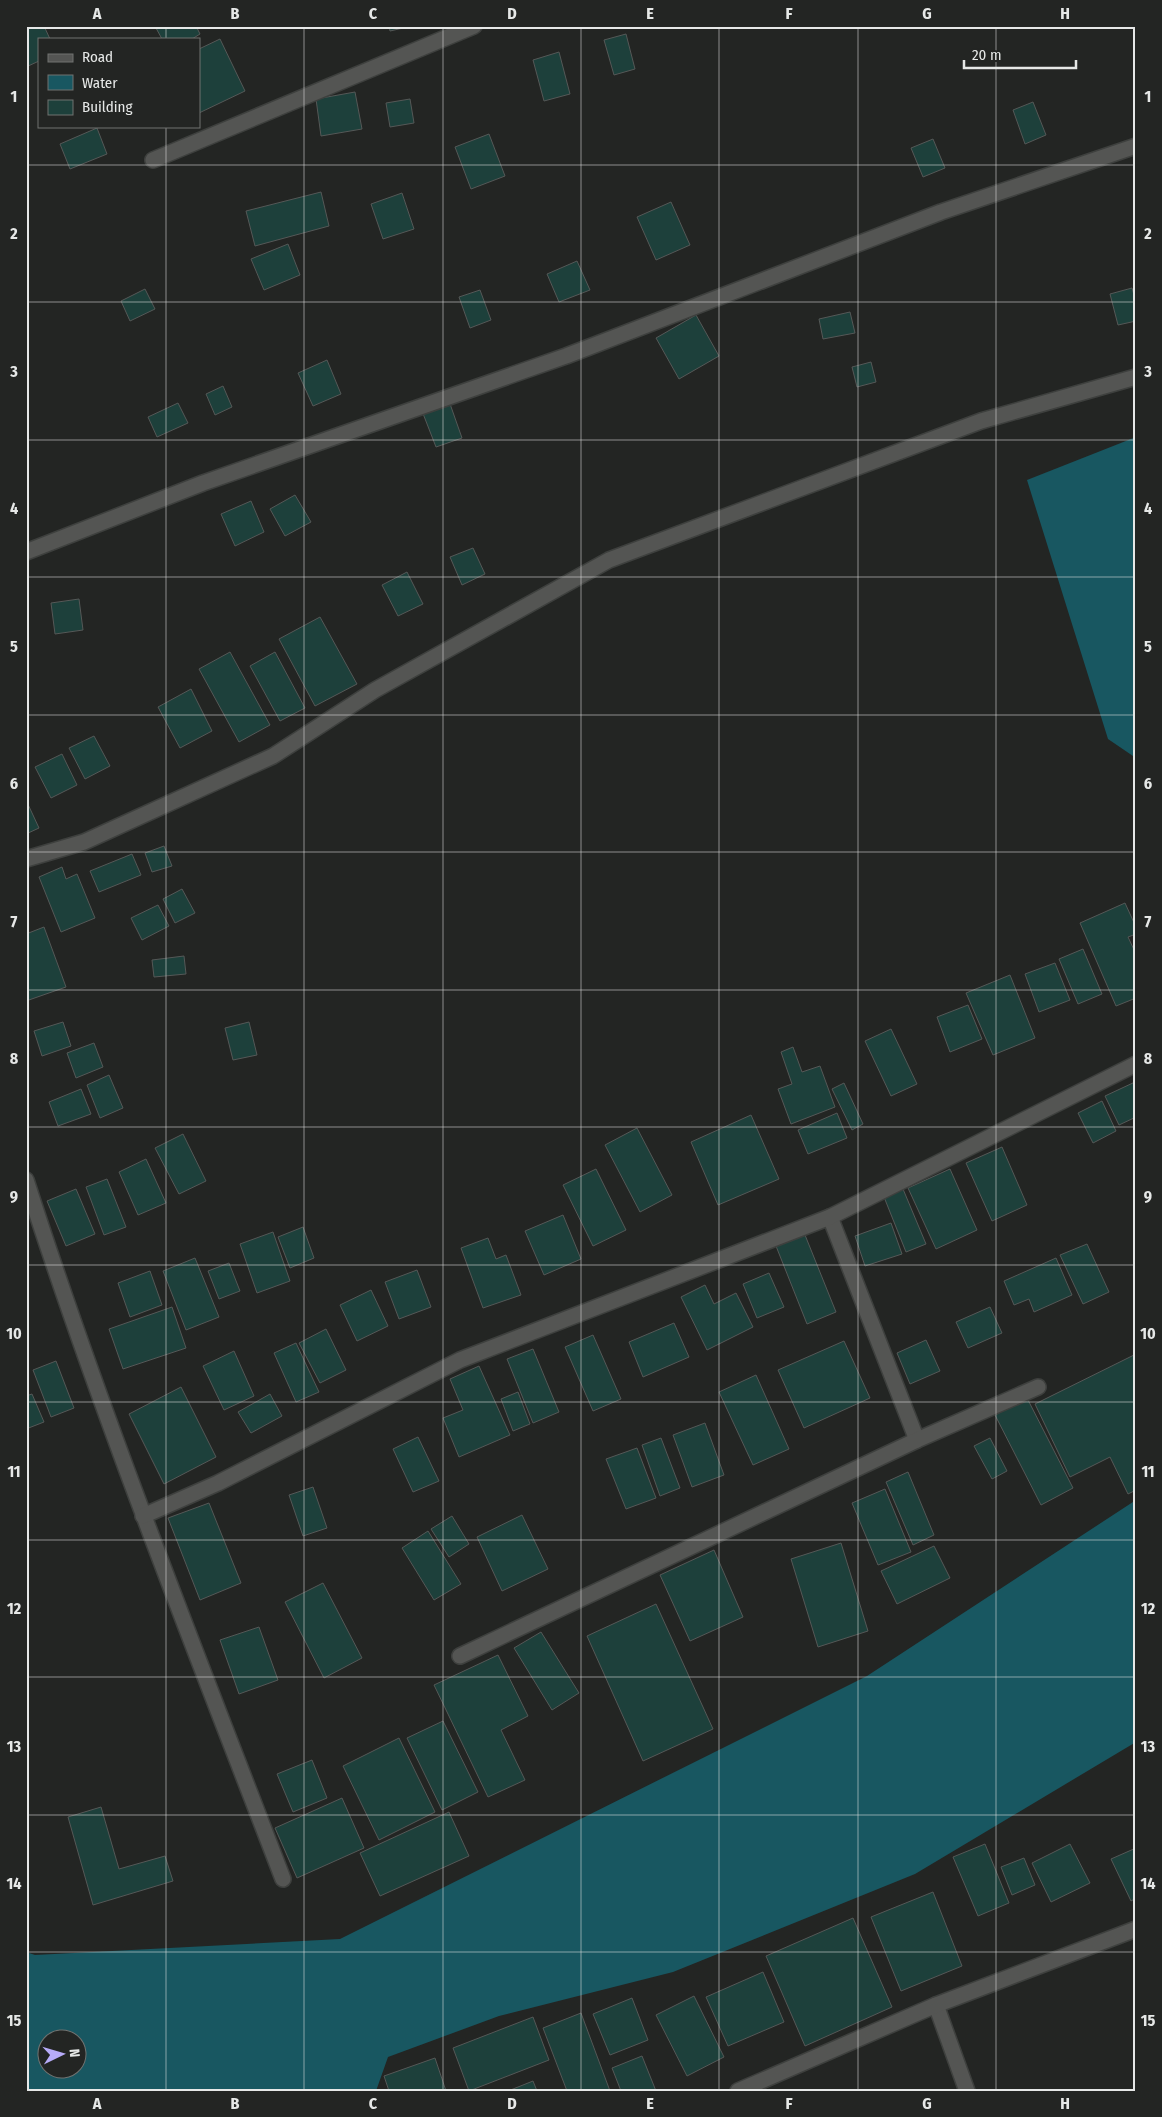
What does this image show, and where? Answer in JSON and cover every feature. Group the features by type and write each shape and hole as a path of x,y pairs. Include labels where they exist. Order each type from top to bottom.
{"street":[{"path":"153,160 474,26"},
{"path":"26,552 204,483 566,356 941,212 1136,146"},
{"path":"26,859 84,842 273,756 375,690 609,560 981,421 1136,377"},
{"path":"143,1516 218,1483 460,1360 830,1217 1136,1064"},
{"path":"26,1180 69,1313 143,1516 283,1879"},
{"path":"830,1217 917,1440"},
{"path":"460,1656 917,1440 1038,1387"},
{"path":"738,2091 936,2005 1136,1929"},
{"path":"936,2005 967,2091"}],"water":[{"path":"1136,437 1136,755 1133,756 1108,739 1027,480"},
{"path":"1136,1500 1136,1742 915,1874 673,1972 499,2016 388,2057 376,2091 26,2091 26,1952 35,1955 340,1939 867,1676"}],"building":[{"path":"26,26 44,26 50,38 38,38 38,61 26,67"},
{"path":"158,26 196,26 200,34 194,38 161,38 156,28"},
{"path":"389,26 412,26 390,31"},
{"path":"626,34 635,69 614,75 604,40"},
{"path":"220,39 245,91 200,113 200,49"},
{"path":"559,52 570,94 544,101 533,60"},
{"path":"355,92 362,129 321,136 316,99"},
{"path":"410,99 414,123 390,127 386,103"},
{"path":"1033,102 1046,135 1025,144 1013,110"},
{"path":"97,128 107,154 70,169 60,144"},
{"path":"489,134 505,176 471,189 455,147"},
{"path":"933,139 945,168 923,177 911,148"},
{"path":"321,192 329,226 255,246 246,211"},
{"path":"402,193 414,229 383,239 371,204"},
{"path":"671,202 690,245 656,260 637,217"},
{"path":"288,244 300,275 264,290 251,259"},
{"path":"577,261 590,290 559,302 547,274"},
{"path":"1132,288 1136,302 1136,321 1118,325 1110,294"},
{"path":"145,289 155,309 130,321 121,301"},
{"path":"480,290 491,320 470,328 459,297"},
{"path":"850,312 855,333 823,339 819,319"},
{"path":"696,315 719,356 679,379 656,338"},
{"path":"327,360 341,394 313,406 298,373"},
{"path":"871,362 876,382 857,387 852,367"},
{"path":"223,386 232,407 215,415 206,394"},
{"path":"449,401 462,438 436,447 422,411"},
{"path":"178,403 188,423 157,437 148,417"},
{"path":"295,495 311,522 285,536 270,509"},
{"path":"251,501 264,532 235,546 221,514"},
{"path":"473,548 485,574 462,585 450,557"},
{"path":"407,572 423,604 398,616 382,585"},
{"path":"79,599 83,630 55,634 51,603"},
{"path":"320,617 357,684 315,706 279,639"},
{"path":"230,652 270,725 239,742 199,669"},
{"path":"275,652 305,708 280,721 250,666"},
{"path":"191,689 212,731 180,748 158,707"},
{"path":"94,736 110,766 85,779 69,748"},
{"path":"62,754 77,785 51,798 35,767"},
{"path":"26,800 39,828 26,834"},
{"path":"164,846 172,866 152,872 145,853"},
{"path":"132,854 141,875 99,892 90,871"},
{"path":"62,867 66,879 77,874 95,918 61,932 39,877"},
{"path":"182,889 195,913 175,923 163,899"},
{"path":"1125,903 1136,927 1136,934 1128,937 1136,954 1136,998 1116,1006 1080,923"},
{"path":"158,905 169,926 142,940 131,918"},
{"path":"44,927 66,987 26,1001 26,934"},
{"path":"1083,949 1102,994 1078,1004 1059,959"},
{"path":"184,956 186,974 154,977 152,960"},
{"path":"1055,963 1070,1000 1039,1012 1025,974"},
{"path":"1010,975 1035,1038 993,1055 966,993"},
{"path":"968,1005 982,1039 950,1052 937,1017"},
{"path":"63,1022 71,1046 42,1056 34,1031"},
{"path":"249,1022 257,1055 233,1060 225,1028"},
{"path":"891,1029 917,1084 891,1096 865,1041"},
{"path":"94,1043 103,1067 76,1078 67,1053"},
{"path":"793,1047 802,1072 820,1066 835,1107 791,1124 778,1089 792,1084 781,1052"},
{"path":"109,1075 123,1108 100,1118 87,1085"},
{"path":"1135,1082 1136,1117 1119,1125 1105,1096"},
{"path":"844,1083 863,1124 852,1130 832,1089"},
{"path":"81,1089 91,1114 58,1126 49,1102"},
{"path":"1102,1101 1116,1131 1093,1143 1078,1113"},
{"path":"837,1113 847,1138 808,1154 798,1130"},
{"path":"751,1115 779,1179 718,1205 691,1142"},
{"path":"637,1128 672,1195 640,1212 605,1145"},
{"path":"183,1134 206,1181 179,1194 155,1148"},
{"path":"1002,1147 1027,1205 992,1221 966,1163"},
{"path":"146,1159 166,1203 138,1215 119,1172"},
{"path":"596,1169 626,1230 593,1246 563,1185"},
{"path":"950,1169 977,1230 936,1249 908,1188"},
{"path":"107,1179 126,1227 104,1235 86,1187"},
{"path":"76,1189 95,1234 66,1246 47,1201"},
{"path":"903,1189 926,1244 906,1252 884,1197"},
{"path":"563,1215 581,1259 544,1275 525,1231"},
{"path":"891,1223 902,1254 865,1266 855,1236"},
{"path":"303,1227 314,1258 290,1268 278,1237"},
{"path":"273,1232 290,1281 257,1293 240,1244"},
{"path":"805,1235 836,1312 807,1324 776,1246"},
{"path":"488,1238 496,1259 506,1255 521,1295 483,1308 461,1248"},
{"path":"1087,1244 1109,1292 1083,1304 1060,1255"},
{"path":"195,1258 219,1317 186,1330 163,1271"},
{"path":"1056,1258 1072,1295 1034,1312 1029,1299 1014,1305 1004,1281"},
{"path":"229,1263 240,1291 219,1299 208,1271"},
{"path":"417,1270 431,1307 399,1319 385,1282"},
{"path":"150,1271 162,1305 130,1317 118,1283"},
{"path":"769,1273 784,1307 757,1318 743,1284"},
{"path":"705,1285 714,1304 736,1293 753,1327 707,1350 681,1297"},
{"path":"371,1290 388,1326 357,1341 340,1305"},
{"path":"172,1307 186,1348 123,1369 109,1329"},
{"path":"990,1307 1002,1333 968,1348 956,1322"},
{"path":"674,1323 689,1357 643,1377 629,1342"},
{"path":"326,1329 346,1370 320,1383 299,1343"},
{"path":"593,1335 621,1399 593,1411 565,1347"},
{"path":"926,1340 940,1371 910,1384 897,1353"},
{"path":"844,1341 870,1398 804,1428 778,1370"},
{"path":"296,1343 319,1392 296,1402 274,1353"},
{"path":"533,1349 559,1412 533,1423 507,1359"},
{"path":"234,1351 254,1396 224,1410 203,1366"},
{"path":"1136,1354 1136,1490 1128,1494 1110,1457 1070,1477 1035,1404"},
{"path":"56,1361 74,1408 51,1417 33,1370"},
{"path":"479,1366 510,1435 459,1457 443,1418 463,1410 450,1379"},
{"path":"756,1375 789,1449 753,1465 719,1392"},
{"path":"181,1387 216,1457 164,1484 129,1414"},
{"path":"518,1392 530,1424 513,1431 501,1399"},
{"path":"32,1394 44,1422 26,1429 26,1396"},
{"path":"270,1394 282,1416 251,1433 238,1412"},
{"path":"1027,1398 1073,1488 1041,1505 995,1415"},
{"path":"705,1423 724,1475 692,1487 673,1435"},
{"path":"418,1437 439,1481 413,1492 393,1449"},
{"path":"661,1438 680,1488 660,1496 642,1445"},
{"path":"990,1438 1007,1471 992,1479 974,1446"},
{"path":"637,1448 656,1498 626,1509 606,1459"},
{"path":"908,1472 934,1535 913,1545 886,1482"},
{"path":"313,1487 327,1528 303,1536 289,1495"},
{"path":"885,1489 911,1552 878,1565 852,1503"},
{"path":"209,1503 241,1583 200,1600 168,1518"},
{"path":"522,1515 548,1569 502,1591 477,1537"},
{"path":"452,1516 469,1544 449,1557 431,1529"},
{"path":"428,1531 461,1584 434,1600 402,1548"},
{"path":"841,1543 868,1631 818,1647 791,1559"},
{"path":"934,1546 950,1578 897,1604 881,1571"},
{"path":"714,1550 743,1617 690,1641 660,1575"},
{"path":"323,1583 362,1658 324,1678 285,1602"},
{"path":"656,1604 713,1729 643,1761 587,1636"},
{"path":"259,1627 278,1680 239,1694 220,1640"},
{"path":"541,1632 579,1693 552,1710 514,1648"},
{"path":"498,1655 528,1716 501,1730 525,1780 488,1797 434,1685"},
{"path":"443,1721 478,1792 442,1810 407,1738"},
{"path":"399,1738 435,1812 379,1840 343,1766"},
{"path":"312,1760 327,1798 293,1812 277,1774"},
{"path":"342,1798 364,1848 297,1878 275,1828"},
{"path":"101,1807 119,1869 165,1856 173,1881 93,1905 68,1817"},
{"path":"449,1812 469,1856 380,1896 360,1853"},
{"path":"985,1844 1009,1903 978,1916 953,1857"},
{"path":"1070,1844 1090,1883 1051,1902 1032,1863"},
{"path":"1136,1848 1136,1898 1131,1901 1111,1859"},
{"path":"1024,1858 1035,1885 1012,1895 1001,1867"},
{"path":"933,1892 962,1966 901,1991 871,1917"},
{"path":"853,1918 892,2007 805,2046 766,1956"},
{"path":"763,1972 784,2022 728,2046 706,1997"},
{"path":"694,1996 724,2057 687,2076 656,2015"},
{"path":"632,1998 648,2040 610,2055 593,2014"},
{"path":"581,2013 610,2091 567,2091 543,2028"},
{"path":"533,2017 549,2060 469,2091 453,2048"},
{"path":"642,2056 656,2091 621,2091 612,2068"},
{"path":"435,2058 446,2091 389,2091 384,2076"},
{"path":"533,2081 537,2091 508,2091"}]}
